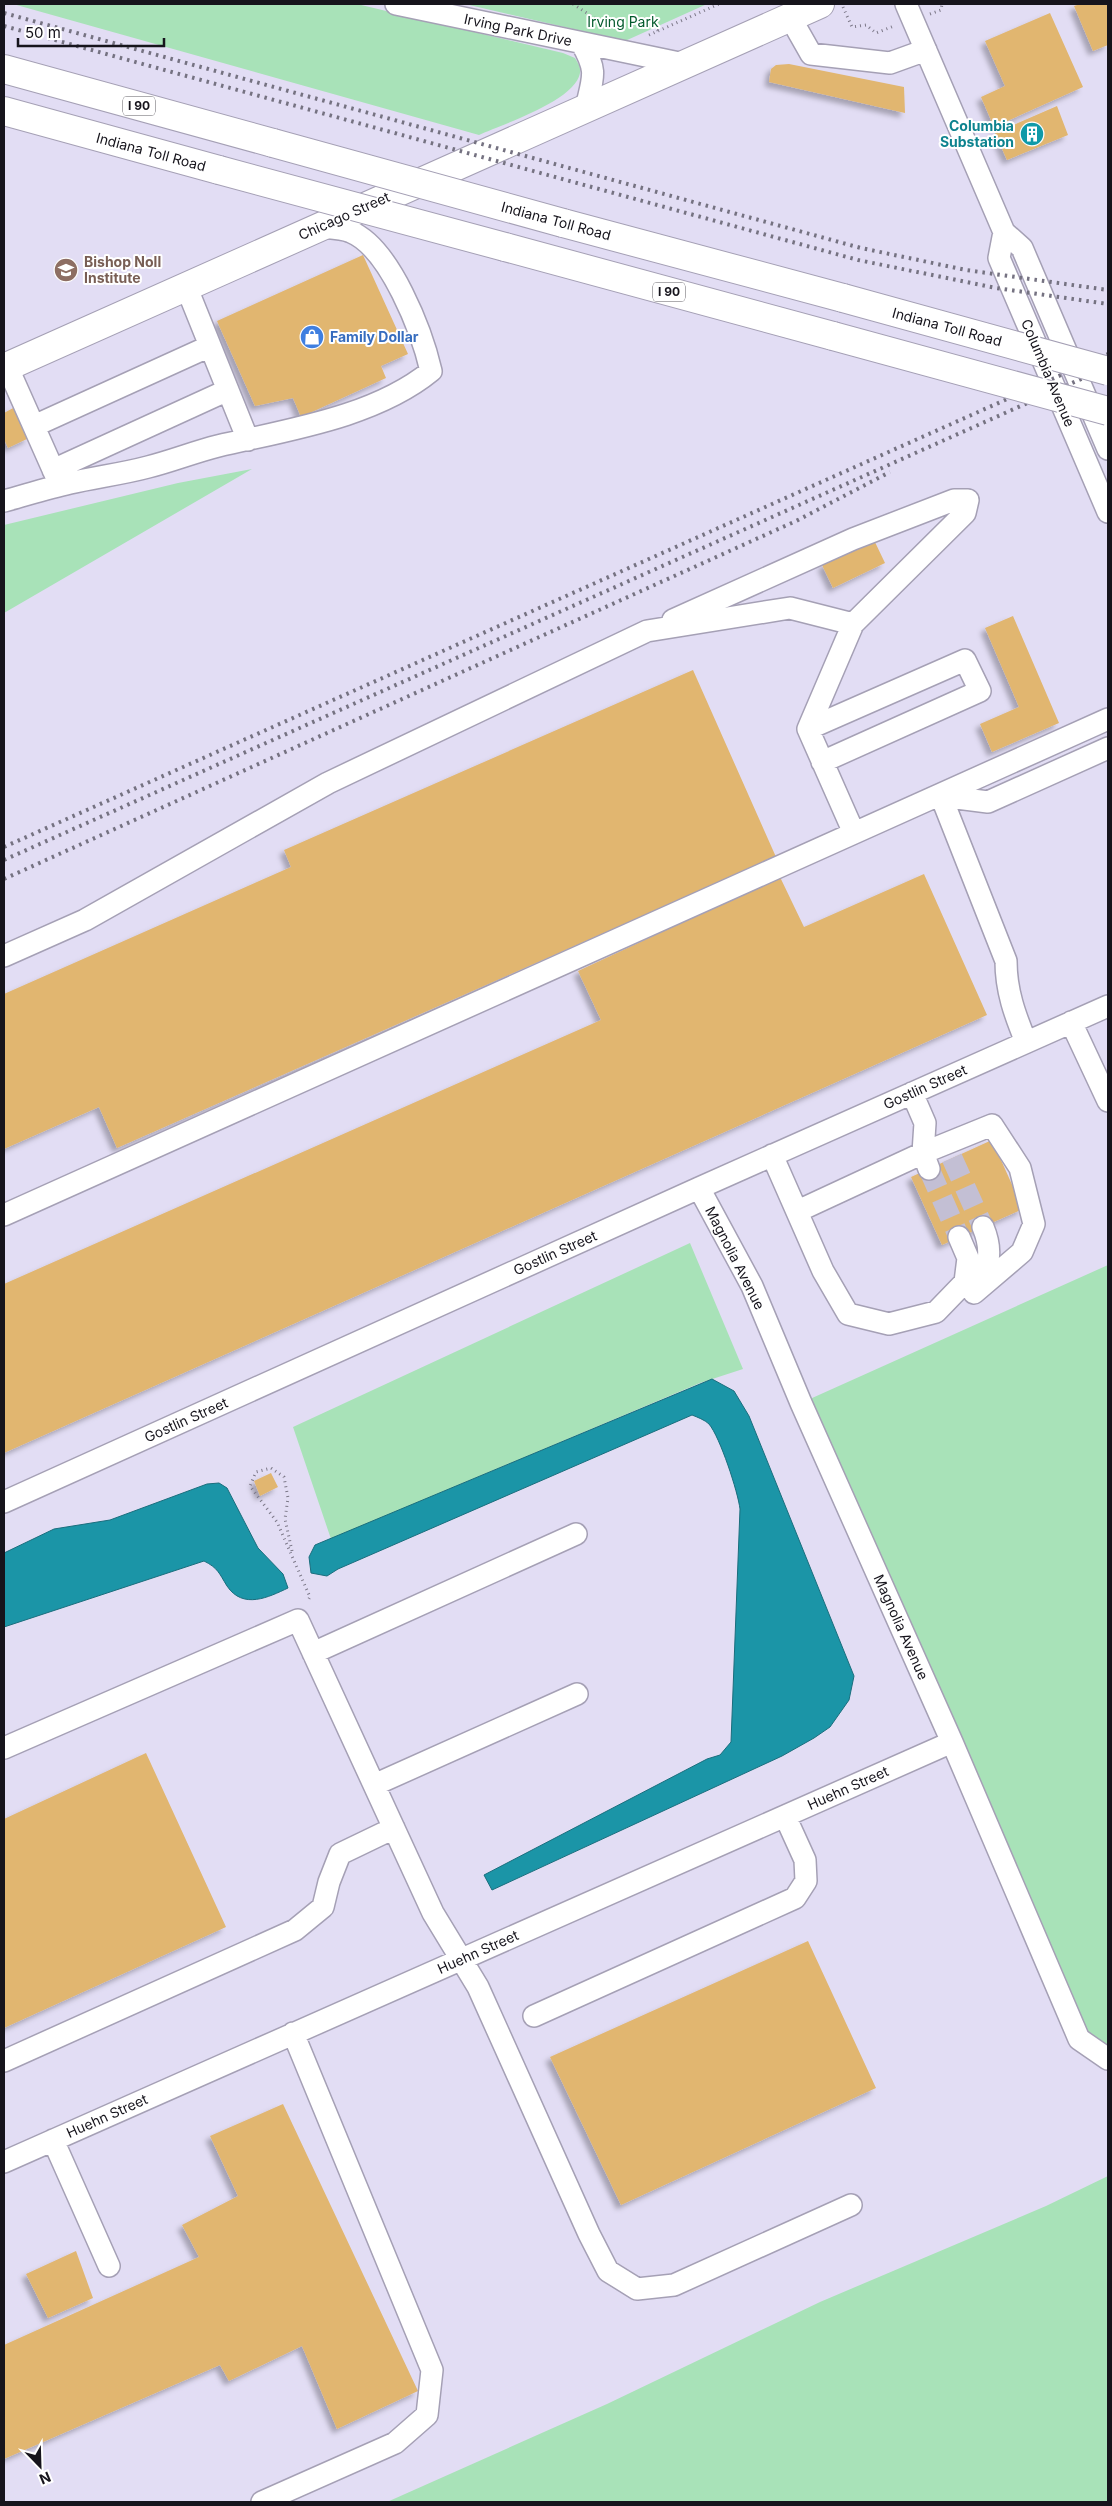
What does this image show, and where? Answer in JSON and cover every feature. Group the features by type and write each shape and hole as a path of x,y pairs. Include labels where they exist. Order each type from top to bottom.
{"main road":[{"name":"Chicago Street","path":"6,367 820,4"},
{"name":"Indiana Toll Road","path":"4,69 1108,371"},
{"name":"Indiana Toll Road","path":"4,111 1108,411"}],"street":[{"name":"Irving Park Drive","path":"396,4 684,64"},
{"name":"Columbia Avenue","path":"906,4 1004,232 1022,248 1108,449"},
{"path":"790,18 811,54 890,63 926,50"},
{"name":"Irving Park Drive","path":"582,44 593,62 594,70 586,108"},
{"path":"56,478 150,467 215,447 309,427 416,384 431,371 427,352 388,265 374,248 351,232 320,227"},
{"name":"Columbia Avenue","path":"1004,232 998,258 1108,512"},
{"path":"186,286 248,440"},
{"path":"34,426 210,346"},
{"path":"6,367 56,478"},
{"path":"4,501 56,478 228,390"},
{"path":"4,956 85,920 328,784 648,632 853,539 954,500 968,500 965,513 853,624 808,729 854,833"},
{"path":"648,632 790,608 853,624"},
{"path":"808,729 965,660 980,691 822,762"},
{"path":"4,1215 854,833 941,796 1108,719"},
{"path":"941,796 988,802 1108,748"},
{"path":"941,796 1006,961 1006,980 1012,1009 1026,1042"},
{"name":"Gostlin Street","path":"4,1502 772,1155 1108,1006"},
{"path":"1071,1022 1108,1101"},
{"path":"912,1093 926,1123 949,1151"},
{"path":"926,1123 926,1161"},
{"path":"772,1155 823,1271 848,1314 888,1324 936,1312 974,1293 1022,1252 1034,1224 1020,1168 992,1125 949,1151 798,1211"},
{"name":"Magnolia Avenue","path":"699,1188 752,1286 805,1412 952,1742 1079,2039 1108,2059"},
{"path":"974,1293 988,1265 988,1241 983,1227"},
{"path":"936,1312 965,1282 968,1258 960,1237"},
{"path":"313,1653 576,1534"},
{"path":"4,1748 298,1620 433,1913 478,1986 589,2234 608,2271 637,2289 674,2285 851,2205"},
{"path":"374,1786 577,1694"},
{"name":"Huehn Street","path":"4,2162 952,1742"},
{"path":"534,2016 795,1898 806,1881 805,1860 785,1816"},
{"path":"4,2061 295,1930 323,1907 329,1882 340,1854 394,1828"},
{"path":"262,2502 395,2443 427,2414 432,2370 293,2033"},
{"path":"53,2140 109,2266"}],"path":[{"path":"573,4 596,19 651,26 659,31"},
{"path":"644,38 719,4"},
{"path":"841,4 852,27 866,25 876,33"},
{"path":"941,10 942,4"},
{"path":"292,1551 286,1519 288,1498 284,1477 271,1468 256,1472 250,1486 277,1522 292,1551 310,1597 298,1620"}],"green space":[{"path":"13,4 357,4 563,53 575,58 580,67 580,73 575,83 552,102 479,135"},
{"name":"Irving Park","path":"465,4 707,4 625,41"},
{"path":"252,469 4,613 4,525 178,483"},
{"path":"690,1243 743,1369 700,1383 331,1539 293,1427"},
{"path":"1108,1265 1108,2059 1079,2039 801,1403"},
{"path":"1108,2176 1108,2502 387,2502 607,2404 820,2302 1046,2206"}],"water":[{"path":"712,1379 734,1391 749,1416 854,1676 849,1700 830,1727 782,1756 492,1890 484,1875 707,1759 720,1755 731,1742 740,1509 736,1490 718,1440 709,1424 692,1415 338,1569 327,1576 311,1573 309,1557 315,1545"},
{"path":"219,1483 227,1488 258,1548 283,1574 288,1588 265,1598 248,1600 241,1598 233,1593 215,1569 204,1561 4,1627 4,1553 54,1529 110,1520 207,1484"}],"building":[{"path":"1080,4 1108,4 1108,45 1093,51 1074,6"},
{"path":"1050,13 1083,87 994,127 981,97 1005,86 985,41"},
{"path":"789,64 904,87 905,113 769,82 771,69 776,65"},
{"name":"Columbia Substation","path":"1057,106 1068,135 1007,160 995,133"},
{"name":"Family Dollar","path":"363,255 408,354 381,366 386,378 301,417 293,398 255,406 217,321"},
{"path":"15,407 29,438 8,448 4,439 4,413"},
{"path":"874,540 885,563 833,588 822,565"},
{"path":"1013,616 1059,723 992,752 980,724 1019,707 985,628"},
{"path":"693,670 776,857 117,1148 99,1107 4,1149 4,994 291,867 284,850"},
{"path":"924,874 987,1015 4,1453 4,1284 601,1020 578,971 780,877 804,927"},
{"path":"992,1140 1023,1209 942,1245 911,1177"},
{"path":"271,1473 278,1487 260,1496 254,1481"},
{"path":"146,1753 226,1927 4,2028 4,1819"},
{"path":"808,1941 876,2088 621,2205 550,2057"},
{"path":"283,2104 418,2391 337,2429 302,2346 229,2381 220,2365 4,2459 4,2345 199,2257 182,2225 238,2196 210,2136"},
{"path":"76,2251 93,2298 48,2318 26,2274"}],"tunnel":[{"path":"952,1158 983,1227"},
{"path":"929,1169 959,1237"}],"railway":[{"path":"4,13 861,248 966,270 1108,290"},
{"path":"4,26 858,260 996,288 1108,304"},
{"path":"4,847 1108,354"},
{"path":"4,860 1108,367"},
{"path":"4,879 796,521 890,472"}],"place":[{"name":"Columbia Substation","path":"1032,134"},
{"name":"Bishop Noll Institute","path":"66,270"},
{"name":"Family Dollar","path":"312,337"}]}
